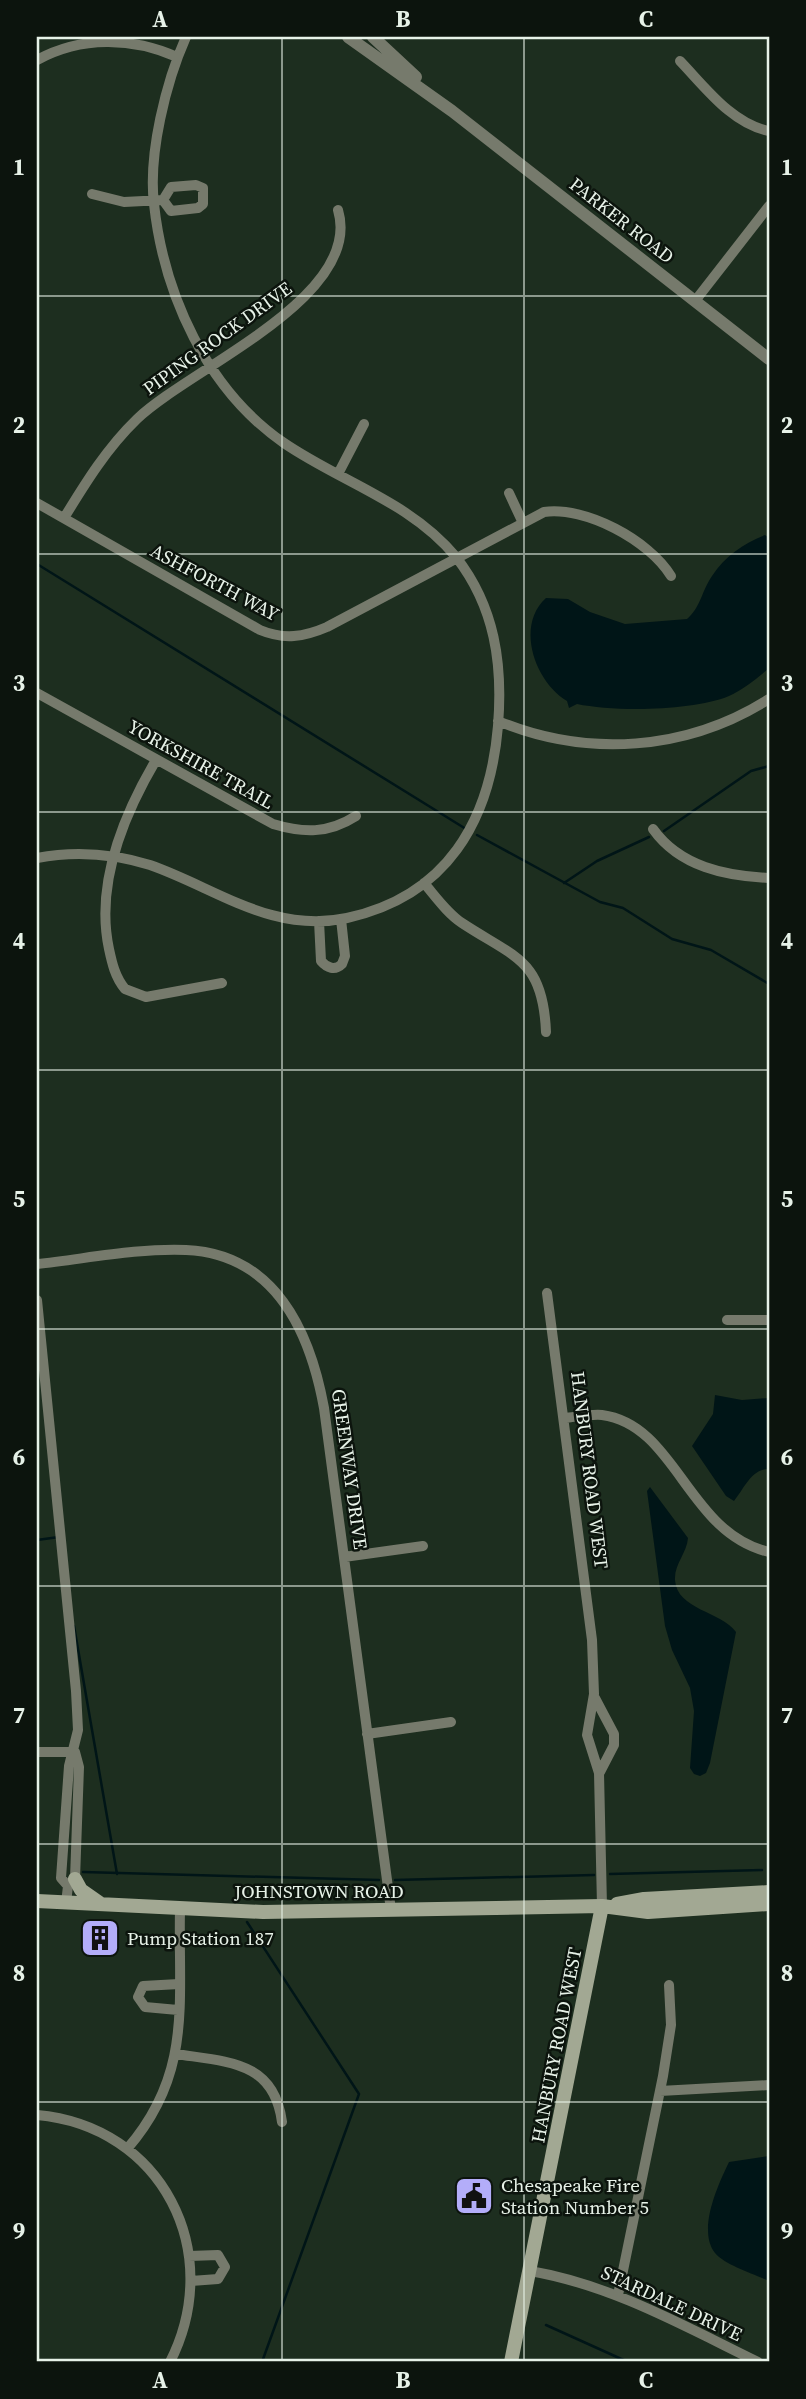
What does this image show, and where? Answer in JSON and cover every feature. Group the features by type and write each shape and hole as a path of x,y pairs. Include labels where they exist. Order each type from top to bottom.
{"main road":[{"path":"71,1882 102,1905"},
{"name":"JOHNSTOWN ROAD","path":"37,1901 263,1912 602,1906 644,1899 769,1892"},
{"name":"JOHNSTOWN ROAD","path":"602,1906 648,1912 769,1904"},
{"name":"HANBURY ROAD WEST","path":"511,2362 602,1906"}],"street":[{"path":"37,858 67,854 116,857 153,866 259,913 319,921 341,919 381,907 425,883 460,845 481,810 494,765 501,677 494,633 482,598 455,557 415,518 292,448 261,425 236,400 195,340 169,277 158,200 162,110 177,57 186,37"},
{"name":"PARKER ROAD","path":"348,37 452,111 769,359"},
{"name":"PARKER ROAD","path":"373,37 452,111"},
{"path":"37,60 65,47 99,42 130,43 177,57"},
{"path":"680,61 734,113 755,127 769,131"},
{"path":"93,194 124,202 158,200"},
{"path":"695,301 769,206"},
{"name":"PIPING ROCK DRIVE","path":"64,518 91,473 114,443 164,395 282,318 319,281 340,247 338,210"},
{"path":"338,474 364,424"},
{"path":"509,493 522,521"},
{"name":"ASHFORTH WAY","path":"37,503 260,630 280,636 301,636 327,627 522,521 544,512 581,513 646,549 663,564 671,576"},
{"name":"YORKSHIRE TRAIL","path":"37,693 259,818 293,830 329,829 356,816"},
{"path":"498,721 571,742 646,743 716,726 769,699"},
{"path":"156,760 128,810 108,879 104,911 107,938 120,983 130,992 146,997 222,983"},
{"path":"653,830 675,852 697,864 741,876 769,878"},
{"path":"425,883 452,916 526,964 545,1003 546,1032"},
{"path":"319,921 321,961 327,967 336,968 342,964 345,956 341,919"},
{"name":"GREENWAY DRIVE","path":"37,1264 184,1250 224,1259 251,1272 270,1286 295,1318 314,1362 324,1408 391,1910"},
{"name":"HANBURY ROAD WEST","path":"547,1293 592,1640 594,1694 587,1735 599,1773 602,1906"},
{"path":"37,1300 76,1691 75,1752 79,1768 71,1882 66,1903"},
{"path":"727,1321 769,1320"},
{"path":"565,1418 600,1415 630,1423 655,1445 721,1529 769,1552"},
{"path":"344,1557 423,1546"},
{"name":"HANBURY ROAD WEST","path":"594,1694 614,1734 614,1745 599,1773"},
{"path":"367,1734 451,1722"},
{"path":"37,1752 75,1752"},
{"path":"127,2149 163,2099 176,2054 180,1909"},
{"path":"178,2010 145,2007 138,1997 143,1986 179,1984"},
{"path":"618,2295 671,2025 669,1985"},
{"path":"176,2054 259,2074 276,2095 282,2122"},
{"path":"660,2091 769,2085"},
{"path":"37,2115 75,2121 127,2149 163,2187 180,2218 189,2256 191,2281 185,2329 170,2362"},
{"path":"189,2256 218,2255 225,2267 218,2279 191,2281"},
{"name":"STARDALE DRIVE","path":"530,2271 568,2278 618,2295 758,2362"}],"shaded area":[{"path":"765,535 769,538 769,668 755,680 729,696 714,701 654,709 577,704 569,708 567,701 546,681 533,653 531,638 532,623 546,598 568,599 590,612 625,624 687,619 723,562 742,546"},
{"path":"715,1395 742,1400 769,1398 769,1469 757,1472 734,1501 726,1496 692,1446 713,1414"},
{"path":"650,1487 688,1538 675,1574 678,1590 691,1604 720,1619 736,1632 710,1763 706,1773 700,1776 694,1774 690,1768 694,1711 690,1688 672,1650 665,1626 647,1491"},
{"path":"769,2156 769,2281 733,2265 715,2253 708,2232 711,2208 729,2162"}],"waterway":[{"path":"37,564 466,829"},
{"path":"664,831 751,771 769,766"},
{"path":"477,835 600,902 623,908 672,939 711,950 769,984"},
{"path":"564,883 597,861 649,837"},
{"path":"37,1540 59,1537"},
{"path":"74,1626 117,1874"},
{"path":"610,1874 762,1870"},
{"path":"83,1872 379,1880"},
{"path":"395,1880 594,1875"},
{"path":"247,1922 359,2094 262,2362"},
{"path":"546,2325 628,2362"}],"place":[{"name":"Pump Station 187","path":"100,1938"},
{"name":"Chesapeake Fire Station Number 5","path":"474,2196"}]}
